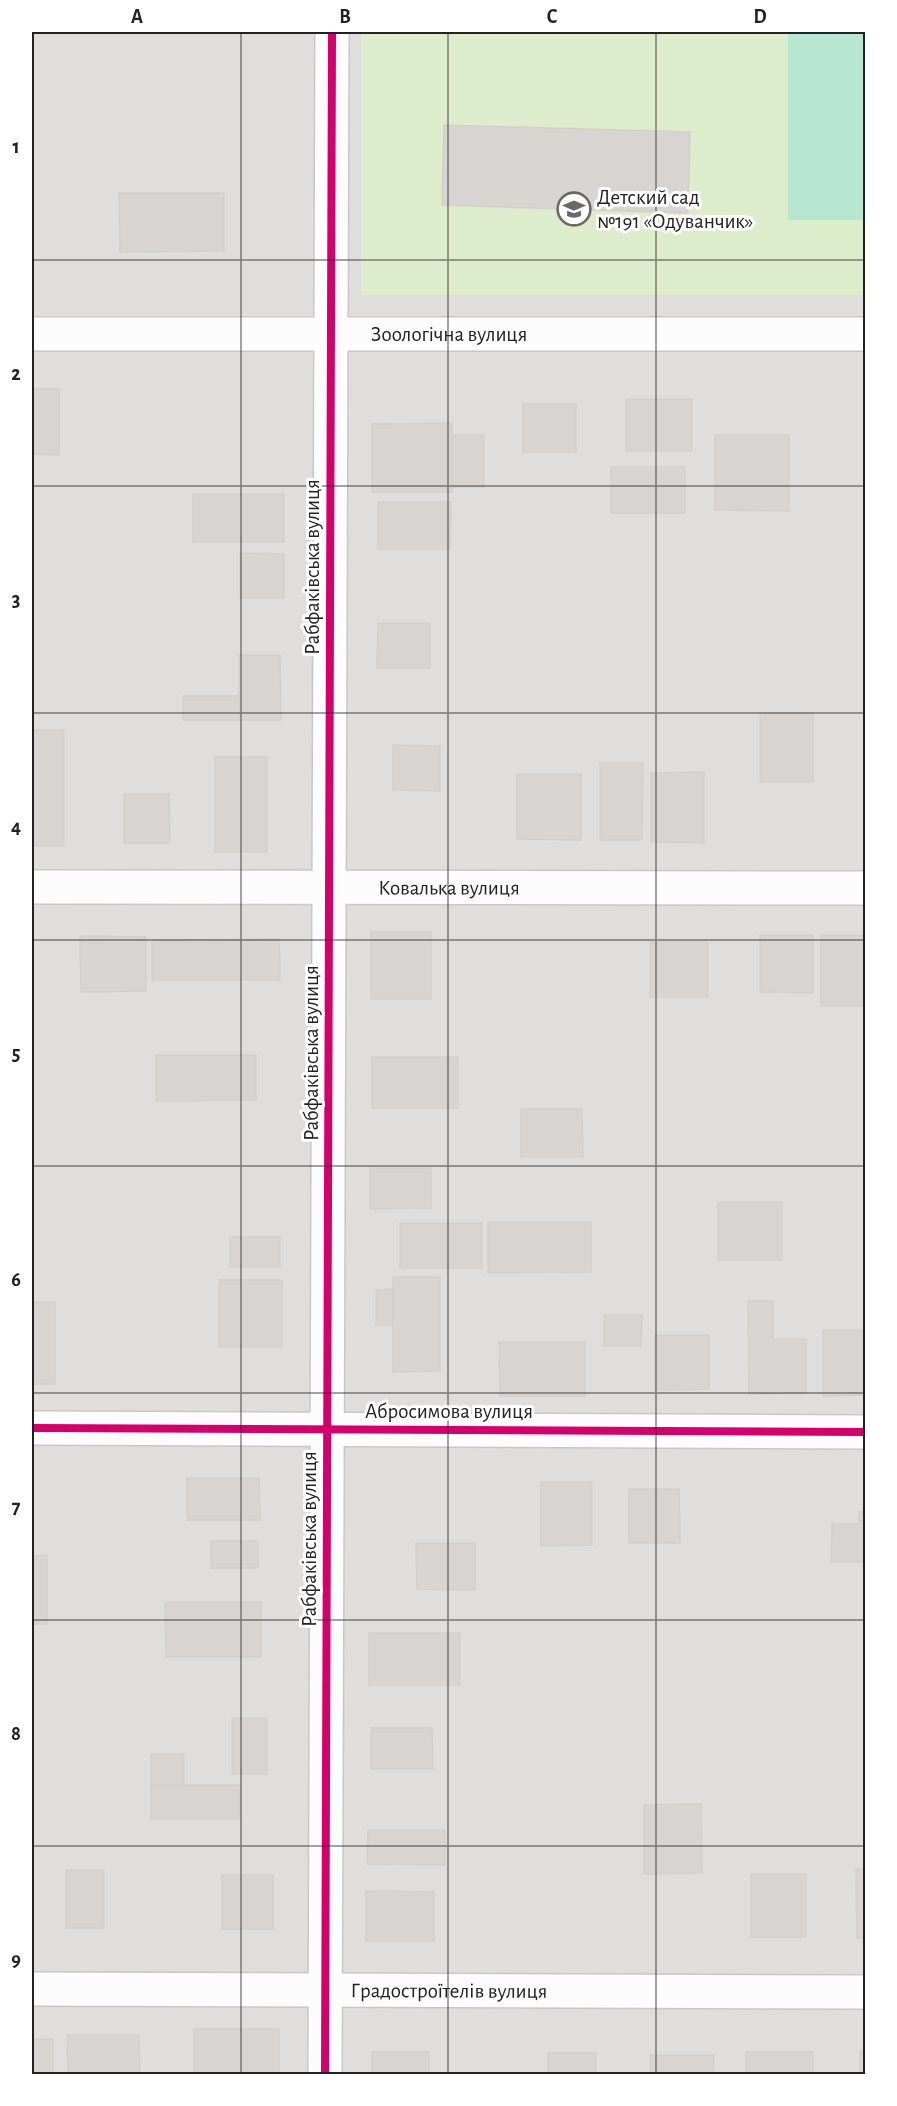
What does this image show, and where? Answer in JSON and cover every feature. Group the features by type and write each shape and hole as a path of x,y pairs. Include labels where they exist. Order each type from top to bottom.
{"street":[{"name":"Рабфаківська вулиця","path":"325,2074 332,32"},
{"name":"Зоологічна вулиця","path":"32,334 866,334"},
{"name":"Ковалька вулиця","path":"32,887 866,888"},
{"name":"Абросимова вулиця","path":"32,1428 866,1432"},
{"name":"Градостроїтелiв вулиця","path":"32,1989 866,1992"}],"shaded area":[{"path":"32,32 865,32 865,2074 32,2074"}],"green space":[{"path":"361,32 865,32 865,295 361,295"},
{"path":"788,32 865,32 865,220 788,220"}],"building":[{"path":"444,125 690,132 688,213 442,205"},
{"path":"119,193 224,193 224,251 120,252"},
{"path":"32,389 59,389 59,455 32,454"},
{"path":"626,399 692,399 692,451 626,451"},
{"path":"523,404 576,404 576,452 523,452"},
{"path":"452,423 452,492 372,492 372,424"},
{"path":"452,435 484,435 484,487 452,487"},
{"path":"715,435 789,435 789,511 715,510"},
{"path":"611,467 685,467 685,513 611,513"},
{"path":"193,494 284,494 284,542 193,542"},
{"path":"378,502 451,502 450,549 378,549"},
{"path":"240,553 284,554 284,598 240,598"},
{"path":"378,623 430,623 430,668 377,668"},
{"path":"239,655 280,655 281,720 239,720"},
{"path":"183,696 239,696 239,720 183,720"},
{"path":"760,713 813,713 813,782 760,782"},
{"path":"32,730 64,730 64,846 32,846"},
{"path":"393,745 440,746 440,791 393,790"},
{"path":"215,757 267,757 267,852 215,852"},
{"path":"600,763 643,763 642,840 600,840"},
{"path":"704,772 704,843 651,842 651,773"},
{"path":"517,774 581,774 581,840 517,839"},
{"path":"124,794 169,794 170,843 124,843"},
{"path":"371,932 431,932 431,999 371,999"},
{"path":"760,935 813,935 813,993 760,992"},
{"path":"821,935 866,935 866,1006 821,1006"},
{"path":"80,936 146,937 146,991 81,992"},
{"path":"279,939 280,980 152,980 152,940"},
{"path":"650,942 708,942 708,997 650,997"},
{"path":"156,1055 256,1055 256,1100 156,1101"},
{"path":"372,1057 458,1057 458,1108 372,1108"},
{"path":"521,1109 582,1109 583,1157 521,1157"},
{"path":"370,1168 431,1168 431,1208 370,1209"},
{"path":"718,1202 782,1202 782,1260 718,1260"},
{"path":"488,1222 591,1222 591,1272 488,1273"},
{"path":"400,1223 482,1223 482,1268 400,1268"},
{"path":"230,1237 280,1237 280,1267 230,1267"},
{"path":"393,1277 440,1277 440,1371 393,1372"},
{"path":"219,1280 282,1280 282,1347 219,1347"},
{"path":"393,1289 393,1325 376,1325 376,1290"},
{"path":"748,1301 773,1301 773,1339 806,1339 806,1393 749,1394"},
{"path":"32,1302 55,1302 55,1384 32,1384"},
{"path":"604,1315 642,1315 641,1346 604,1346"},
{"path":"823,1330 866,1330 866,1395 823,1396"},
{"path":"655,1335 709,1335 709,1389 655,1390"},
{"path":"499,1342 585,1342 585,1396 500,1396"},
{"path":"187,1478 259,1478 260,1520 187,1520"},
{"path":"541,1482 592,1482 592,1545 541,1546"},
{"path":"629,1489 679,1489 680,1543 629,1543"},
{"path":"859,1512 866,1512 866,1562 831,1562 832,1524 859,1524"},
{"path":"211,1541 258,1541 258,1568 211,1568"},
{"path":"416,1543 475,1543 475,1590 417,1589"},
{"path":"47,1555 47,1624 32,1624 32,1556"},
{"path":"165,1602 261,1602 261,1657 166,1657"},
{"path":"369,1633 460,1633 460,1685 369,1685"},
{"path":"232,1718 267,1718 267,1774 232,1774"},
{"path":"371,1728 432,1728 433,1769 371,1769"},
{"path":"151,1754 184,1754 184,1785 151,1785"},
{"path":"151,1785 240,1785 240,1819 151,1819"},
{"path":"701,1804 702,1873 644,1874 644,1805"},
{"path":"368,1830 445,1830 445,1865 367,1864"},
{"path":"856,1869 866,1869 866,1938 857,1938"},
{"path":"66,1870 104,1870 104,1928 66,1928"},
{"path":"751,1874 806,1874 806,1937 751,1937"},
{"path":"222,1875 273,1875 273,1929 222,1929"},
{"path":"366,1891 434,1892 434,1941 366,1941"},
{"path":"194,2029 279,2029 279,2074 194,2074"},
{"path":"67,2035 139,2035 140,2074 68,2074"},
{"path":"32,2039 53,2039 53,2074 32,2074"},
{"path":"860,2051 866,2051 866,2074 860,2074"},
{"path":"372,2052 429,2052 429,2074 372,2074"},
{"path":"746,2052 813,2052 813,2074 746,2074"},
{"path":"548,2053 596,2053 596,2074 548,2074"},
{"path":"650,2055 714,2055 713,2074 650,2074"}],"cycle path":[{"path":"325,2074 332,32"},
{"path":"32,1428 866,1432"}],"place":[{"name":"Детский сад №191 «Одуванчик»","path":"574,209"}]}
